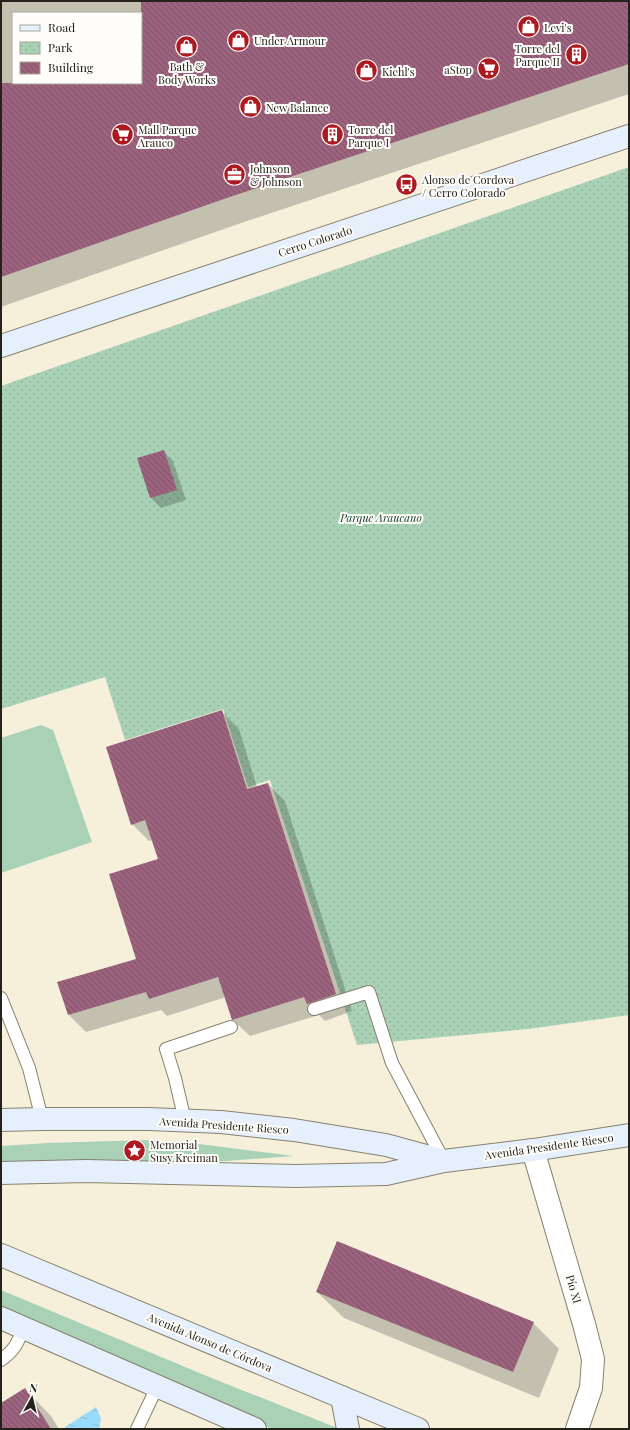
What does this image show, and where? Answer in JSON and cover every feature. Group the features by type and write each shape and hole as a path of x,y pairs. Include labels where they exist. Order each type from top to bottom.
{"main road":[{"name":"Cerro Colorado","path":"1,346 629,136"},
{"name":"Avenida Presidente Riesco","path":"1,1120 42,1119 221,1122 294,1130 386,1145 444,1160"},
{"name":"Avenida Presidente Riesco","path":"1,1174 23,1172 86,1171 296,1176 386,1174 444,1160 533,1150 629,1135"},
{"path":"1,1187 9,1178 23,1172"},
{"name":"Avenida Alonso de Córdova","path":"1,1255 418,1429"},
{"path":"1,1318 255,1429"},
{"path":"342,1397 348,1429"}],"street":[{"name":"Pío XI","path":"533,1150 593,1359 591,1388 577,1429"}],"lane":[{"path":"314,1008 370,992 392,1063 444,1160"},
{"path":"1,998 29,1068 42,1119"},
{"path":"185,1121 175,1078 166,1049 231,1027"},
{"path":"1,1360 11,1353 18,1342 23,1328"},
{"path":"137,1429 157,1387"}],"green space":[{"name":"Parque Araucano","path":"629,167 629,1015 528,1029 357,1045 270,780 248,787 223,709 125,740 105,677 1,709 1,386"},
{"path":"41,725 53,730 92,842 1,873 1,738"},
{"path":"148,1140 191,1143 294,1156 132,1168 1,1168 1,1146"},
{"path":"1,1290 209,1377 340,1429 273,1429 1,1316"}],"water":[{"path":"96,1407 101,1418 99,1429 66,1429 65,1427"}],"building":[{"name":"Mall Parque Arauco","path":"141,1 629,1 629,64 221,200 1,277 1,83 142,84"},
{"path":"164,450 177,490 150,498 137,458"},
{"path":"222,710 247,789 268,783 336,994 307,1004 304,997 232,1020 218,977 149,999 146,992 68,1015 57,982 136,959 109,874 158,859 145,820 131,825 106,747"},
{"path":"337,1241 534,1322 513,1372 316,1292"},
{"path":"25,1388 51,1429 1,1429 1,1403"}],"place":[{"name":"Levi's","path":"529,27"},
{"name":"Under Armour","path":"239,40"},
{"name":"Bath & Body Works","path":"187,46"},
{"name":"Torre del Parque II","path":"576,54"},
{"name":"aStop","path":"488,69"},
{"name":"Kiehl's","path":"366,71"},
{"name":"New Balance","path":"251,107"},
{"name":"Mall Parque Arauco","path":"123,135"},
{"name":"Torre del Parque I","path":"333,135"},
{"name":"Johnson & Johnson","path":"234,174"},
{"name":"Alonso de Cordova / Cerro Colorado","path":"407,185"},
{"name":"Memorial Susy Kreiman","path":"134,1150"}]}
